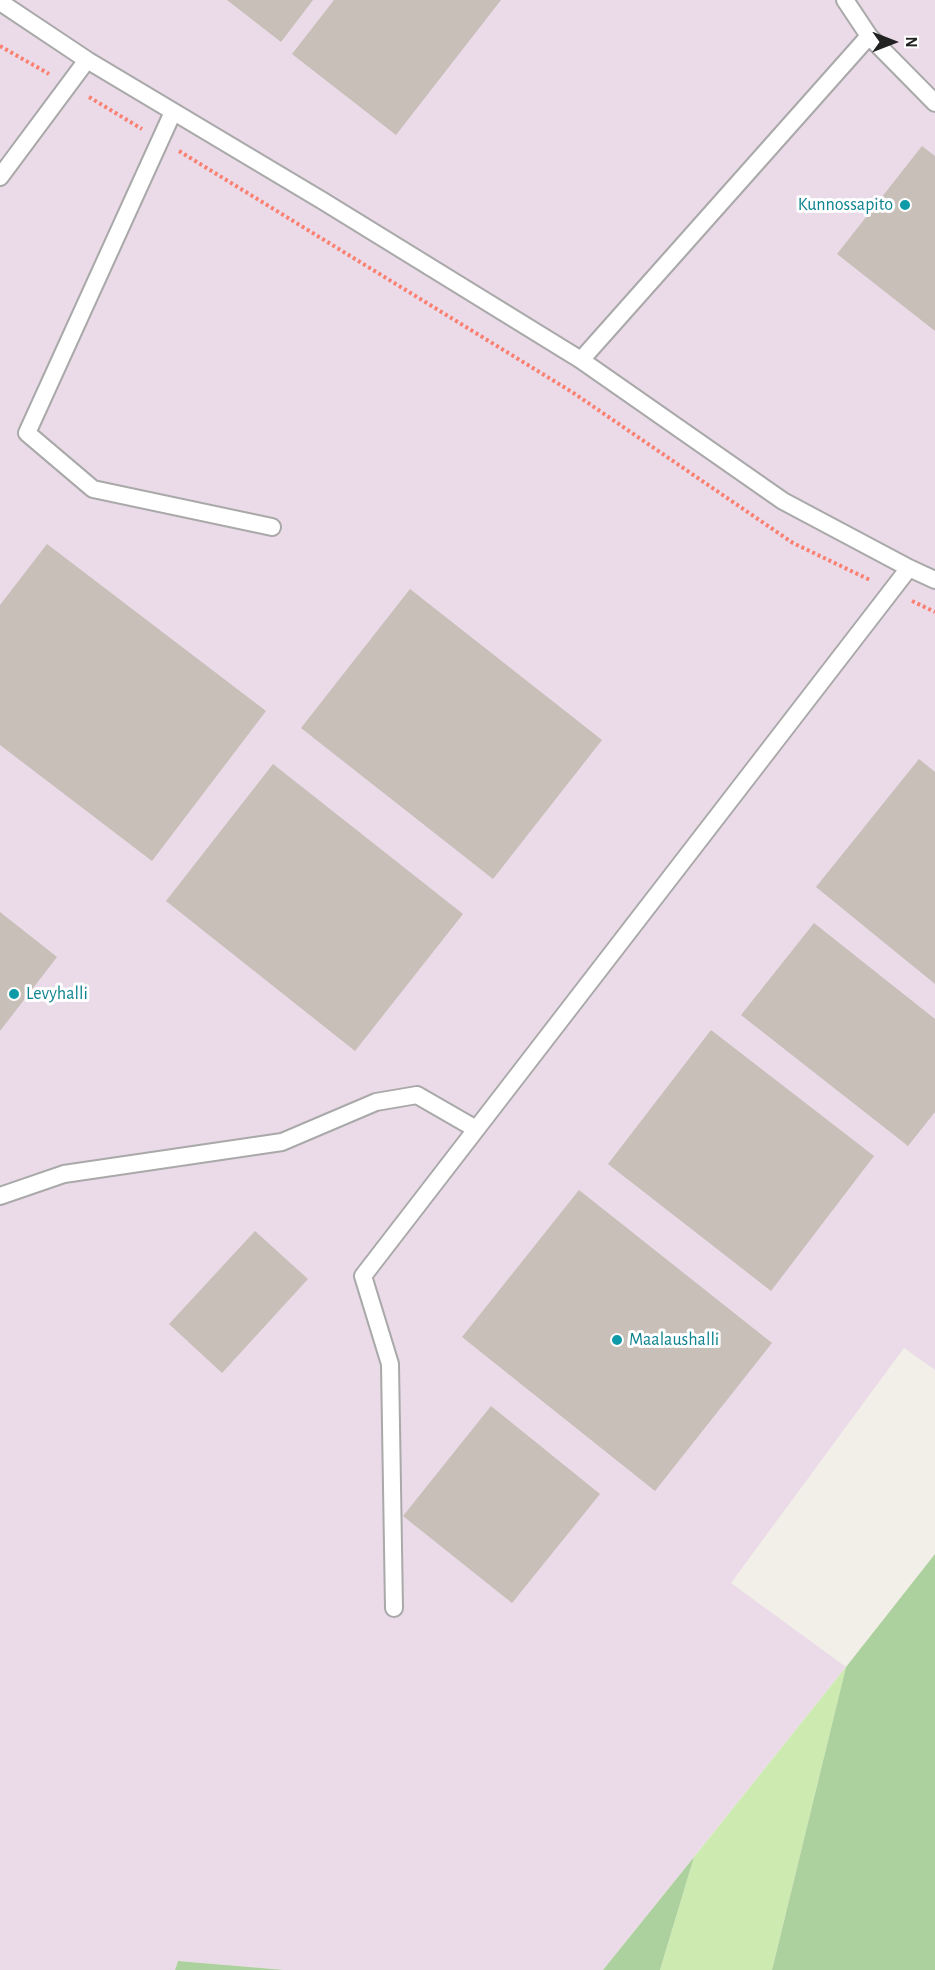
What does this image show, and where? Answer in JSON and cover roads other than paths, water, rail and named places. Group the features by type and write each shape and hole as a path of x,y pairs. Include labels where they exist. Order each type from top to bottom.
{"lane":[{"path":"845,0 869,36 935,103"},
{"path":"0,2 87,60 323,201 581,360 783,501 935,580"},
{"path":"581,360 869,36"},
{"path":"0,177 87,60"},
{"path":"173,112 27,433 93,489 272,527"},
{"path":"394,1608 390,1364 363,1276 909,568"},
{"path":"0,1196 64,1174 282,1142 376,1102 417,1095 476,1130"}],"place":[{"name":"Kunnossapito","path":"905,205"},
{"name":"Levyhalli","path":"14,994"},
{"name":"Maalaushalli","path":"617,1340"}]}
